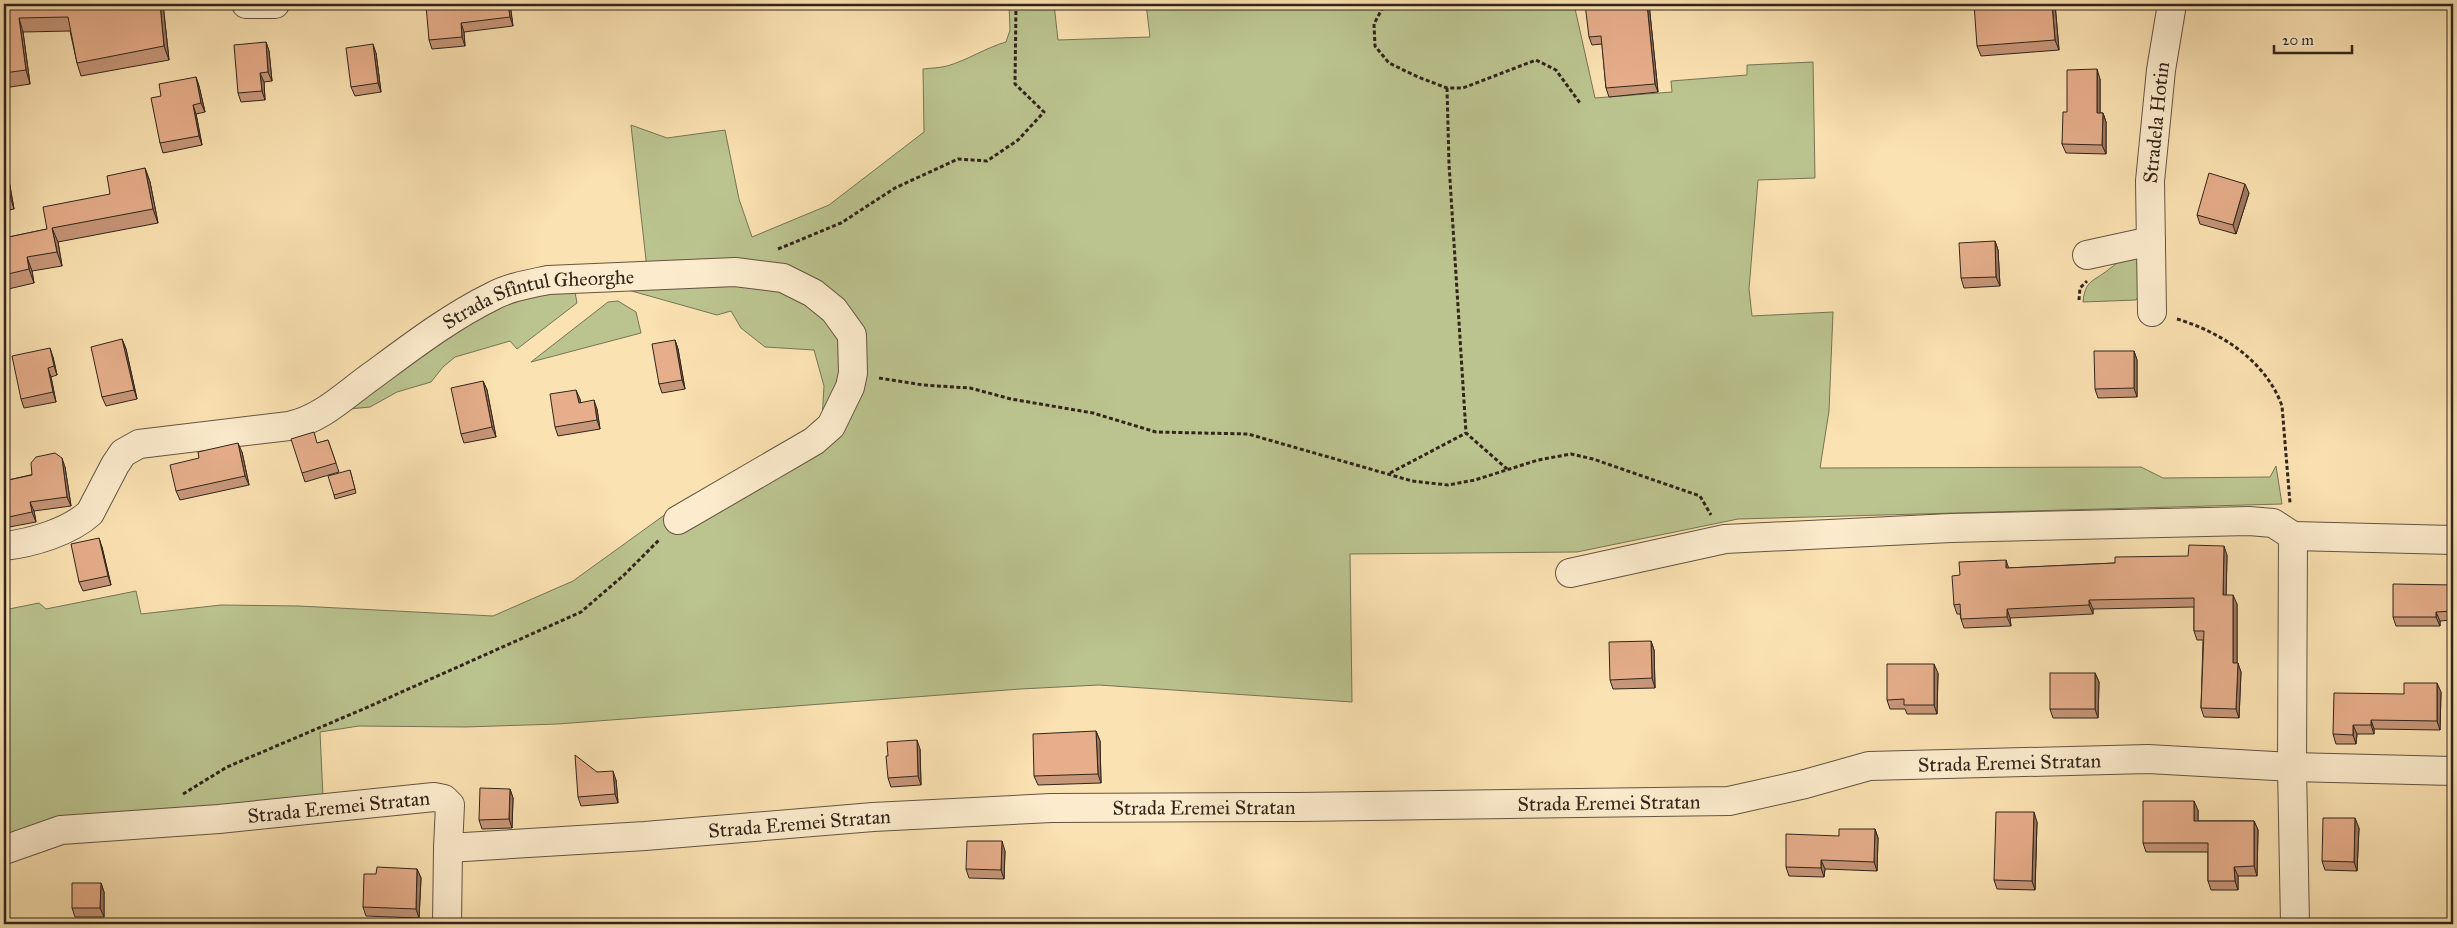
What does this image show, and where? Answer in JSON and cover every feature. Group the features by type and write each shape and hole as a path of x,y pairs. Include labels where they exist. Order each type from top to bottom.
{"street":[{"path":"246,4 275,4"},
{"name":"Stradela Hotin","path":"2152,312 2150,182 2156,111 2172,4"},
{"path":"2087,254 2151,241"},
{"name":"Strada Sfîntul Gheorghe","path":"4,546 40,538 70,527 82,520 90,513 123,453 139,444 290,426 306,421 330,408 429,335 470,309 494,295 519,286 548,280 736,272 783,278 813,293 834,310 852,335 853,373 850,387 831,426 814,441 678,520"},
{"path":"1570,572 1725,539 1951,528 2249,521 2273,523 2292,536 2453,540"},
{"path":"2292,536 2292,767 2295,924"},
{"name":"Strada Eremei Stratan","path":"4,850 61,830 229,818 434,797 444,799 450,805 448,848 645,836 873,817 1051,808 1319,807 1729,801 1805,784 1869,766 2148,759 2292,767 2453,771"},
{"path":"447,924 448,848"}],"path":[{"path":"777,250 841,223 895,188 958,159 987,161 1018,140 1044,112 1016,84 1016,4"},
{"path":"1389,4 1383,6 1374,24 1375,46 1389,63 1447,88 1463,88 1536,60 1556,70 1580,103"},
{"path":"1447,88 1449,164 1466,433 1506,469"},
{"path":"2152,312 2192,324 2239,349 2272,386 2282,406 2292,536"},
{"path":"853,373 923,385 970,388 1011,399 1093,413 1156,432 1248,434 1412,481 1448,485 1475,480 1538,460 1571,454 1593,459 1700,496 1725,539"},
{"path":"1388,474 1466,433"},
{"path":"174,798 227,766 368,707 581,612 624,575 678,520"}],"green space":[{"path":"1009,4 1054,4 1058,40 1150,37 1146,4 1574,4 1595,98 1672,92 1671,81 1747,75 1747,65 1813,62 1815,178 1758,180 1749,289 1752,316 1833,312 1829,411 1820,468 2141,467 2163,478 2270,477 2276,466 2282,504 1738,519 1577,552 1350,554 1352,702 1099,685 1020,689 558,724 465,727 359,726 320,732 323,797 4,841 4,610 39,603 46,609 136,591 141,614 221,605 299,606 493,616 573,581 681,503 822,420 824,386 814,350 765,347 741,328 731,311 717,315 621,288 646,281 646,260 631,125 667,138 725,130 739,199 752,237 829,205 924,132 923,69 947,66 1006,42 1010,30"},
{"path":"2131,255 2139,260 2141,291 2136,300 2083,302 2086,289 2091,282"},
{"path":"523,289 575,292 577,303 517,349 510,341 455,357 443,367 431,382 397,392 370,407 349,409 320,429 315,426 401,361"},
{"path":"618,301 636,312 641,333 531,362 608,302"}],"building":[{"path":"4,4 160,4 164,46 77,63 68,17 19,18 26,70 4,73"},
{"path":"508,4 510,17 461,23 462,37 429,40 426,5"},
{"path":"1585,4 1647,4 1655,84 1606,88 1601,36 1589,37"},
{"path":"1974,4 2052,4 2055,40 1977,46"},
{"path":"266,42 268,72 260,73 262,91 238,93 234,45"},
{"path":"373,44 378,83 351,87 346,48"},
{"path":"2097,69 2097,113 2103,113 2102,145 2062,144 2063,112 2067,112 2067,70"},
{"path":"196,77 201,103 193,105 199,136 160,143 151,98 161,96 159,84"},
{"path":"4,165 10,196 4,197"},
{"path":"145,168 153,209 52,228 57,252 27,257 29,269 4,275 4,238 47,229 43,207 110,194 107,176"},
{"path":"2209,173 2245,184 2233,225 2197,215"},
{"path":"1995,241 1996,277 1961,278 1959,243"},
{"path":"122,339 134,390 102,397 91,347"},
{"path":"675,340 682,380 659,384 652,344"},
{"path":"50,348 54,366 48,368 53,392 21,399 12,356"},
{"path":"2094,351 2134,351 2134,388 2095,389"},
{"path":"483,381 492,427 461,434 451,388"},
{"path":"576,390 579,403 594,400 597,420 555,427 550,394"},
{"path":"314,432 317,443 328,440 336,463 302,473 291,439"},
{"path":"238,443 245,476 176,491 170,465 199,458 198,452"},
{"path":"55,453 62,458 67,497 30,502 32,512 4,518 4,481 32,475 31,463 36,457"},
{"path":"350,470 355,489 334,495 328,476"},
{"path":"99,538 108,576 79,582 71,544"},
{"path":"2189,545 2224,546 2223,595 2233,595 2233,663 2238,663 2236,709 2201,708 2204,631 2194,631 2194,598 2089,600 2089,605 2007,609 2007,617 1961,619 1960,604 1954,605 1952,576 1960,575 1959,562 2006,560 2006,568 2115,563 2115,557 2188,556"},
{"path":"2393,584 2453,585 2453,611 2436,612 2436,617 2393,617"},
{"path":"1651,641 1652,678 1610,680 1609,642"},
{"path":"1887,664 1934,664 1934,705 1904,705 1904,699 1887,700"},
{"path":"2050,673 2095,673 2095,709 2050,709"},
{"path":"2404,683 2437,683 2437,721 2371,720 2371,725 2353,725 2353,735 2333,734 2334,693 2404,694"},
{"path":"1096,731 1098,774 1034,776 1033,734"},
{"path":"917,740 918,776 888,778 887,742"},
{"path":"575,755 597,772 613,771 615,794 578,797"},
{"path":"480,788 510,789 509,819 479,820"},
{"path":"2143,801 2194,801 2194,821 2254,821 2254,866 2234,867 2235,881 2208,881 2208,843 2143,843"},
{"path":"1996,812 2034,812 2032,881 1994,880"},
{"path":"2323,818 2355,818 2354,862 2322,861"},
{"path":"1839,829 1875,829 1874,862 1821,860 1821,868 1786,867 1786,834 1839,836"},
{"path":"967,841 1002,841 1001,870 966,869"},
{"path":"377,867 417,869 416,909 363,907 364,874 376,874"},
{"path":"72,883 101,883 100,908 72,908"}]}
